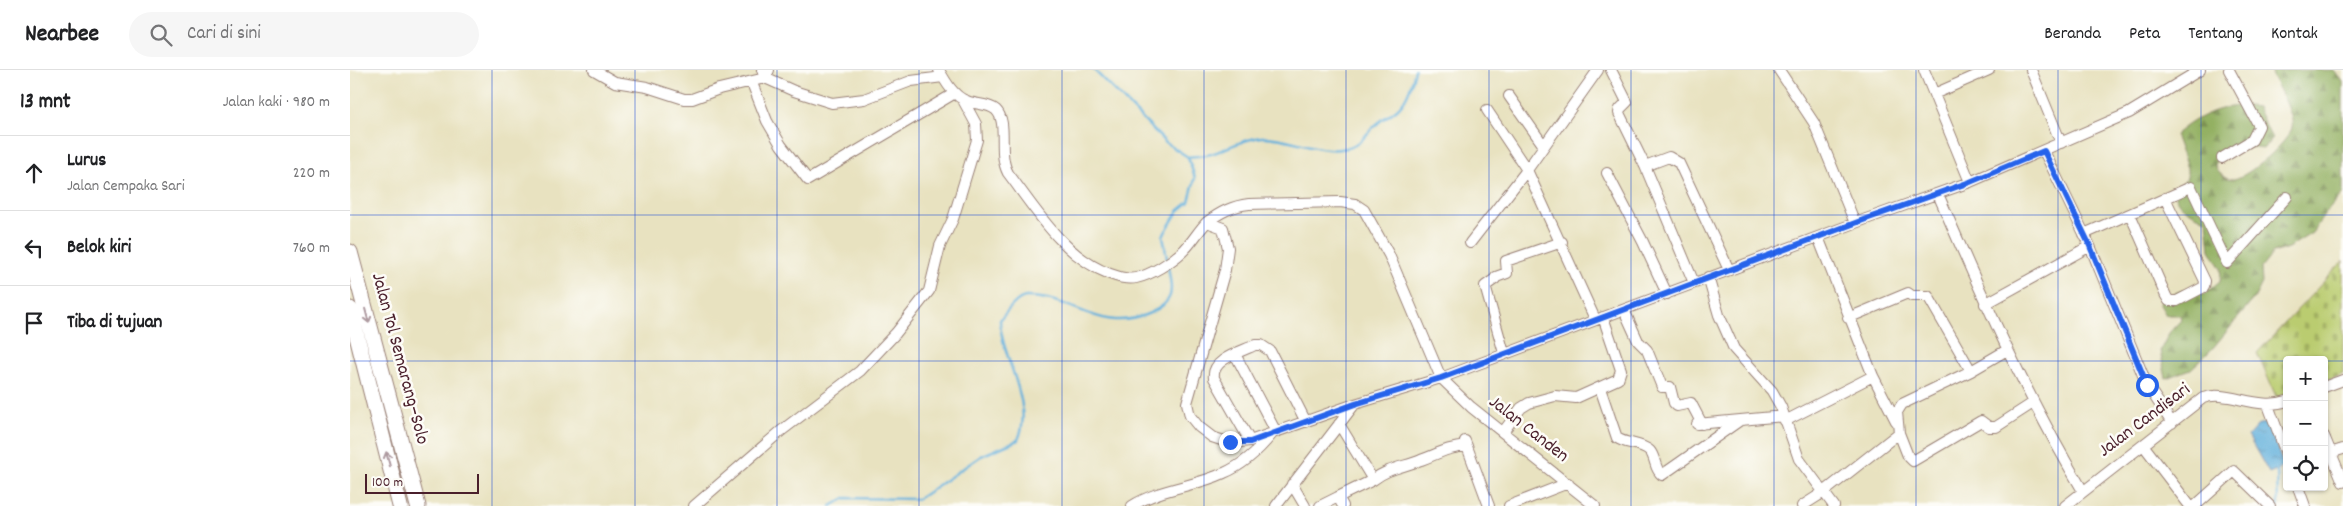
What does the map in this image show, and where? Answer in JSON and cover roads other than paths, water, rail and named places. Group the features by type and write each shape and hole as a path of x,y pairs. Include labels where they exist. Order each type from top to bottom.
{"highway":[{"name":"Jalan Tol Semarang–Solo","path":"350,252 418,506"},
{"name":"Jalan Tol Semarang–Solo","path":"350,309 400,506"}],"street":[{"path":"594,70 615,82 647,87 684,99 692,99 719,89 752,83 765,73 794,91 832,103 864,99 911,81 941,73 955,93 963,100 976,124 977,140 953,219 940,246 929,291 896,333 860,371 781,431 694,506"},
{"path":"1470,243 1527,170 1598,70"},
{"path":"1779,70 1814,123 1855,223"},
{"path":"1924,70 1970,182"},
{"path":"1934,94 1989,70"},
{"path":"2031,70 2061,143"},
{"path":"1207,222 1223,228 1228,248 1221,286 1187,403 1190,416 1199,427 1212,437 1230,442 1250,442 1355,404 1441,378 1504,353 1970,182 2129,113 2200,70"},
{"path":"2222,158 2252,140 2259,126 2229,70"},
{"path":"1614,71 1627,102 1620,109 1619,113 1645,166 1694,283"},
{"path":"752,83 767,121 781,145 808,180 955,93"},
{"path":"1509,96 1544,146"},
{"path":"963,100 988,106 996,111 1002,121 1003,164 1056,236 1075,254 1098,269 1122,278 1135,278 1148,273 1183,251 1207,222 1222,211 1234,206 1340,202 1360,206 1368,214 1389,255 1441,378"},
{"path":"1487,110 1527,170 1599,318 1621,372 1616,380 1576,398 1555,396 1529,403 1521,408 1503,432"},
{"path":"2044,151 2090,246 2147,385 2172,423"},
{"path":"1645,166 1670,157 1679,163 1729,270"},
{"path":"1607,173 1643,242 1667,294"},
{"path":"2084,234 2191,187 2227,263 2287,197"},
{"path":"1938,194 1985,304 2007,350 2033,403 2083,491"},
{"path":"2130,214 2166,296 2169,301 2177,301 2204,287 2205,281 2165,198"},
{"path":"1818,237 1848,318 1873,376 1897,422"},
{"path":"1504,353 1485,286 1496,279 1496,276 1507,273 1506,262 1562,242"},
{"path":"1985,304 2090,246"},
{"path":"1708,278 1719,314 1734,349 1772,391 1799,459 1834,506"},
{"path":"1848,318 1908,293 1912,296 1928,296 1971,371"},
{"path":"1624,310 1638,341 1647,350 1662,386 1670,387 1674,403 1677,406 1691,403 1699,424 1784,418 1873,376"},
{"path":"1250,442 1214,378 1214,368 1218,363 1255,345 1261,345 1270,351 1306,422"},
{"path":"2007,350 1971,371 1902,404 1897,412 1897,422 1899,433 1909,458 1914,460 1981,421 1989,427 1996,427 2033,403"},
{"path":"1235,354 1274,433"},
{"name":"Jalan Canden","path":"1441,378 1471,407 1596,506"},
{"path":"2328,386 2343,380"},
{"path":"1600,388 1617,438 1642,445 1651,452 1658,472 1662,475 1740,421"},
{"name":"Jalan Candisari","path":"2072,504 2083,491 2144,446 2202,398 2209,396 2268,405 2283,402"},
{"path":"1276,506 1355,404"},
{"path":"2268,405 2283,446"},
{"path":"1339,424 1373,480"},
{"path":"1132,506 1162,492 1223,474 1252,455 1274,433"},
{"path":"1802,506 1824,492 1899,433"},
{"path":"1320,506 1341,501 1392,468 1422,460 1443,450 1466,443 1489,506"},
{"path":"2144,446 2190,506"},
{"path":"2328,446 2343,482"},
{"path":"2330,453 2343,449"},
{"path":"2195,506 2233,471 2270,506"},
{"path":"1292,484 1305,506"},
{"path":"1508,506 1568,484"},
{"path":"2299,491 2305,506"}],"water":[{"path":"2268,423 2283,464 2283,467 2269,473 2248,436 2259,424"}],"waterway":[{"path":"1094,70 1166,143 1188,157 1211,154 1243,141 1261,137 1284,139 1320,148 1344,149 1355,145 1374,126 1401,104 1409,90 1415,70"},
{"path":"1167,259 1163,236 1178,211 1189,202 1195,178 1188,157"},
{"path":"831,506 845,498 918,499 981,456 1018,440 1022,425 1020,395 1006,350 1000,320 1011,306 1019,300 1026,297 1044,298 1102,318 1116,320 1132,319 1158,309 1168,300 1171,289 1168,267"},
{"path":"2277,470 2278,506"}]}
